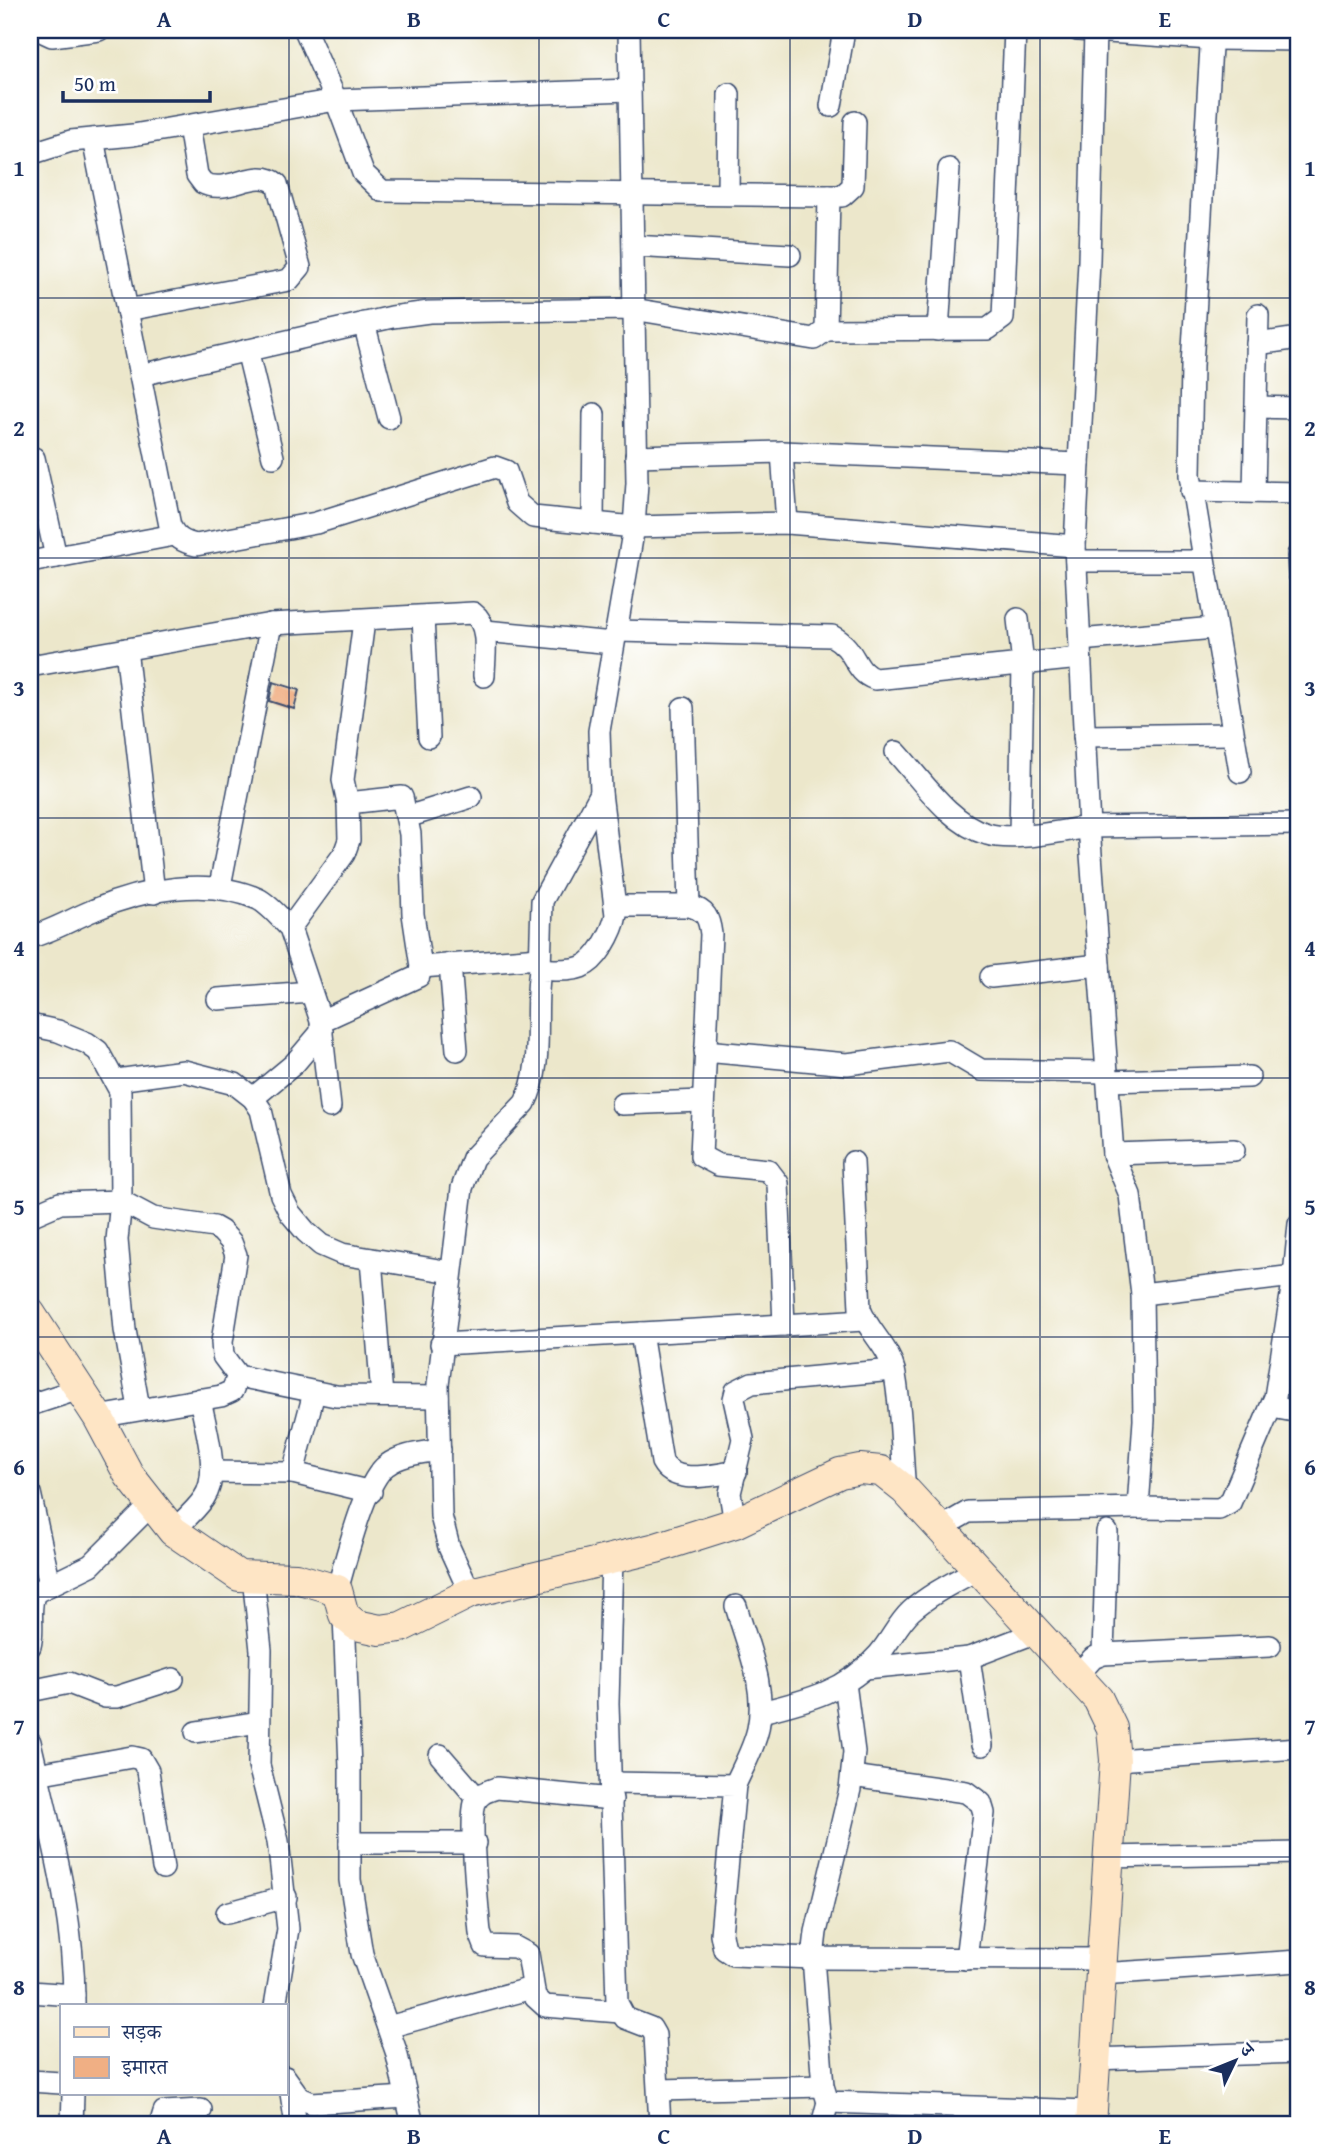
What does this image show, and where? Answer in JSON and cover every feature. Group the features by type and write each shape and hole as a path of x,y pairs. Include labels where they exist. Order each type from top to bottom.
{"street":[{"path":"39,30 52,36 99,30"},
{"path":"305,30 336,100 363,173 382,191 842,196 853,186 855,122"},
{"path":"421,967 450,964 540,964 581,969 593,963 612,932 615,906 601,793 599,731 634,527 636,456 629,30"},
{"path":"831,106 844,30"},
{"path":"140,375 364,323 429,312 633,309 814,339 826,330 988,330 1003,318 1016,30"},
{"path":"1138,1508 1144,1420 1142,1294 1130,1195 1112,1154 1084,736 1075,554 1089,261 1086,30 1299,40"},
{"path":"1211,34 1192,366 1191,491 1240,772"},
{"path":"30,154 71,141 189,126 336,100 630,90"},
{"path":"728,194 729,94"},
{"path":"127,310 289,280 299,267 277,184 270,178 262,177 220,188 203,183 197,175 189,126"},
{"path":"93,139 170,526 174,535 184,542 196,545 281,532 495,467 506,471 517,503 533,517 634,527 787,523 1075,554 1203,561"},
{"path":"938,330 949,169"},
{"path":"826,330 829,196"},
{"path":"633,246 790,255"},
{"path":"1254,492 1258,315"},
{"path":"364,323 389,418"},
{"path":"1257,344 1299,338"},
{"path":"247,350 273,457"},
{"path":"1256,407 1299,408"},
{"path":"593,523 594,414"},
{"path":"636,456 782,452 1079,464"},
{"path":"782,452 787,523"},
{"path":"34,458 56,557"},
{"path":"1191,491 1299,493"},
{"path":"30,562 174,535"},
{"path":"30,666 271,624 473,614 479,617 485,631 484,676"},
{"path":"423,617 429,737"},
{"path":"1018,619 1023,664 1020,835"},
{"path":"290,928 344,854 349,840 348,803 343,780 364,621"},
{"path":"220,886 271,624"},
{"path":"485,631 614,637 832,636 851,650 860,671 875,679 1023,664 1080,649 1214,628"},
{"path":"126,649 154,893"},
{"path":"683,708 689,906"},
{"path":"1084,736 1232,734"},
{"path":"896,752 970,827 989,835 1020,835 1090,827 1299,824"},
{"path":"470,1593 444,1531 438,1396 441,1344 467,1171 482,1146 525,1102 533,1082 541,901 601,793"},
{"path":"253,1098 294,1064 321,1026 419,976 421,967 413,914 414,876 402,797 348,803"},
{"path":"407,817 471,797"},
{"path":"30,937 52,931 95,909 154,893 220,886 261,900 290,928 321,1026 330,1107"},
{"path":"615,906 689,906 699,908 707,915 711,934 701,1156 718,1165 768,1170 778,1182 784,1325"},
{"path":"450,964 457,1050"},
{"path":"991,977 1099,965"},
{"path":"218,999 311,992"},
{"path":"30,1025 58,1031 87,1043 98,1052 117,1080 121,1091 121,1201 117,1240 122,1298 139,1408"},
{"path":"705,1051 847,1064 949,1051 989,1071 1107,1077 1249,1077"},
{"path":"117,1080 184,1071 235,1084 253,1098 261,1111 281,1195 290,1213 321,1245 342,1254 451,1272"},
{"path":"622,1104 702,1101"},
{"path":"1112,1154 1234,1150"},
{"path":"853,1162 860,1309 864,1320 881,1342 894,1370 905,1490"},
{"path":"30,1216 60,1203 121,1201 153,1218 214,1227 231,1242 236,1263 223,1326 223,1356 238,1376 314,1393 438,1396"},
{"path":"942,1527 968,1512 1219,1509 1230,1503 1272,1407 1294,1276 1299,1224"},
{"path":"371,1259 382,1396"},
{"path":"1142,1294 1294,1276"},
{"path":"30,1313 98,1417 129,1475 173,1531 239,1576 296,1578 340,1603 356,1625 380,1630 401,1627 470,1593 735,1524 840,1473 860,1469 881,1471 905,1490 942,1527 1098,1699 1112,1728 1115,1760 1090,2118 825,2094 659,2090"},
{"path":"441,1344 864,1320"},
{"path":"641,1333 666,1469 680,1477 736,1472"},
{"path":"735,1524 730,1493 743,1439 734,1399 741,1386 894,1370"},
{"path":"98,1417 232,1391 238,1376"},
{"path":"30,1405 79,1389"},
{"path":"293,1473 314,1393"},
{"path":"173,1531 204,1499 212,1472 200,1399"},
{"path":"1272,1407 1299,1412"},
{"path":"413,2125 388,2027 362,1954 350,1880 340,1603 358,1517 384,1466 393,1461 440,1450"},
{"path":"212,1472 293,1473 370,1492"},
{"path":"30,1493 50,1585"},
{"path":"30,1646 34,1629 33,1597 50,1585 91,1565 152,1504"},
{"path":"1103,1654 1107,1532"},
{"path":"612,1558 608,1703 620,2012"},
{"path":"761,1712 819,1698 845,1683 865,1668 883,1649 913,1609 980,1568"},
{"path":"253,1577 261,1650 259,1765 278,1841 288,1929 275,2004"},
{"path":"736,1606 757,1678 761,1712 758,1731 735,1785 721,1942 733,1955 966,1959 1100,1966 1299,1961"},
{"path":"865,1668 969,1658 1037,1632"},
{"path":"1077,1676 1093,1658 1103,1654 1270,1646"},
{"path":"969,1658 982,1745"},
{"path":"30,1691 69,1683 105,1697 117,1697 173,1679"},
{"path":"822,2125 825,2094 813,1958 816,1932 852,1776 854,1752 845,1683"},
{"path":"197,1732 259,1722"},
{"path":"30,1742 66,1897 75,1964 74,2001 30,1992"},
{"path":"1115,1760 1299,1748"},
{"path":"440,1755 477,1798"},
{"path":"37,1774 132,1757 141,1759 148,1771 163,1868"},
{"path":"852,1776 966,1792 981,1803 984,1813 966,1959"},
{"path":"660,2125 655,2035 651,2028 633,2022 620,2012 545,2006 534,1997 528,1954 515,1947 491,1949 481,1940 474,1805 485,1791 497,1788 612,1791 735,1785"},
{"path":"350,1843 475,1843"},
{"path":"1108,1857 1299,1853"},
{"path":"227,1913 285,1897"},
{"path":"388,2027 532,1988"},
{"path":"1093,2059 1299,2052"},
{"path":"30,2081 60,2082"},
{"path":"288,2082 300,2098 312,2103 406,2096"},
{"path":"288,2082 296,2125"},
{"path":"72,2125 73,2096"},
{"path":"159,2125 164,2112 201,2110"}],"building":[{"path":"273,682 299,690 294,709 269,701"}]}
